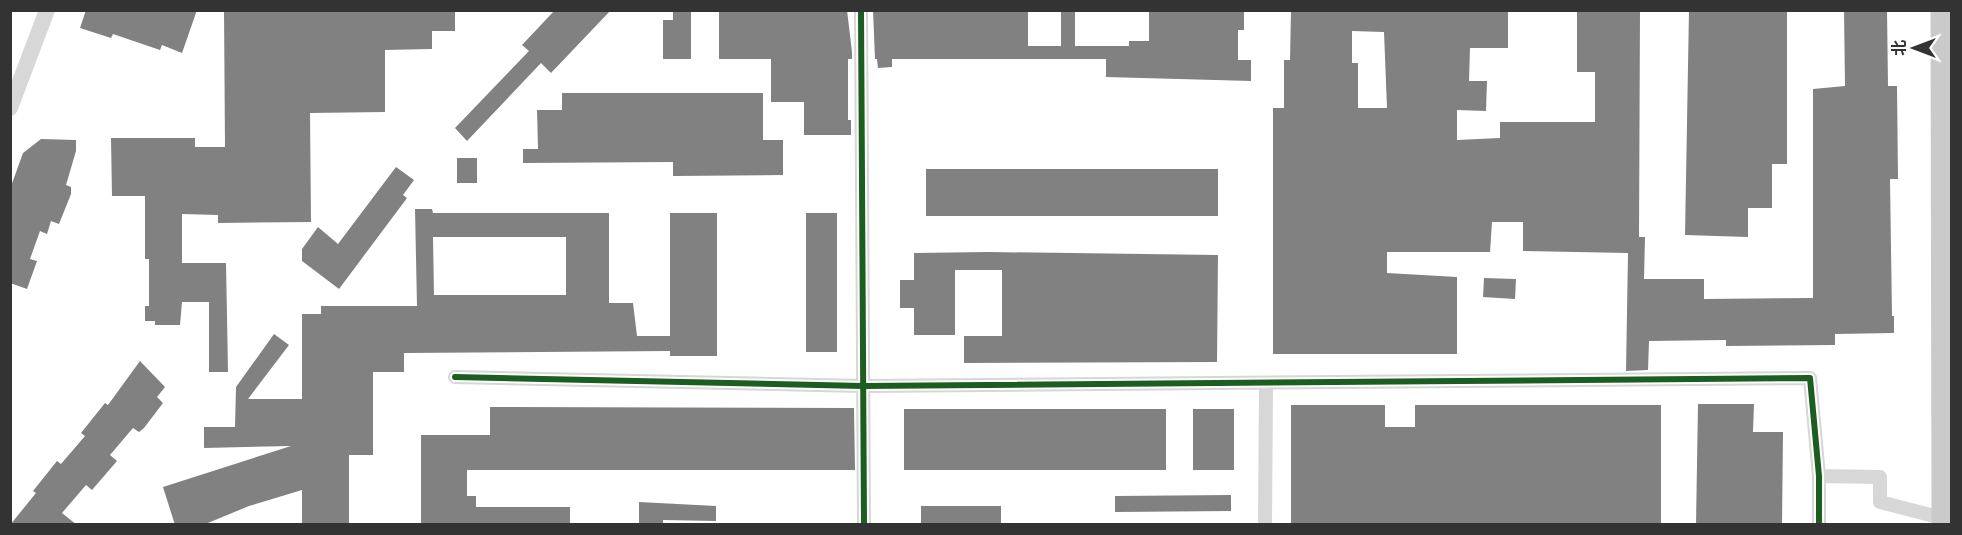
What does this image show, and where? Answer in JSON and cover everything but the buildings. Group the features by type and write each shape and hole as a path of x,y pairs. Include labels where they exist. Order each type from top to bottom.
{"main road":[{"path":"1941,10 1945,520"}],"street":[{"path":"10,108 47,10"},
{"path":"861,10 864,525"},
{"path":"455,377 863,386 1809,378 1820,476 1819,525"},
{"path":"1265,525 1266,383"},
{"path":"1820,476 1880,477 1880,502 1945,520"}],"cycle path":[{"path":"861,10 864,524"},
{"path":"455,377 863,386 1810,378 1819,476 1819,524"}]}
